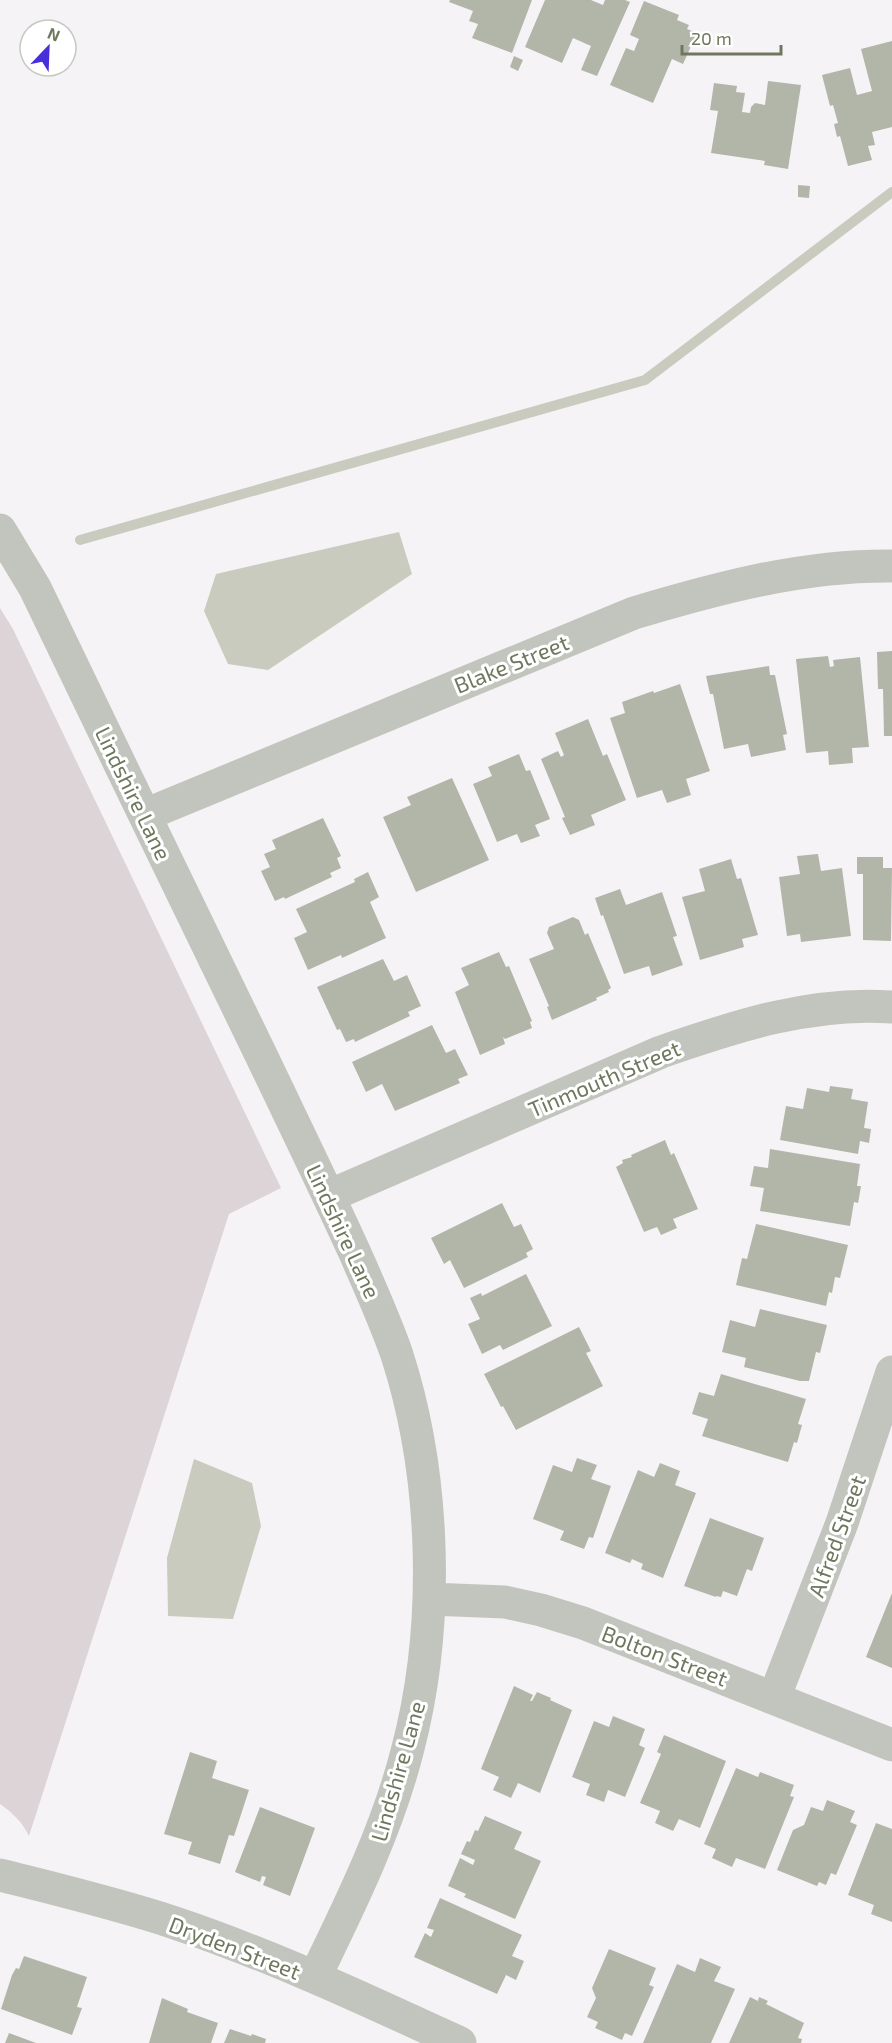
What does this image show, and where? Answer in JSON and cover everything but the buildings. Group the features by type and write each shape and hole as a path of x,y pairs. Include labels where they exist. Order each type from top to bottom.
{"street":[{"name":"Lindshire Lane","path":"0,530 35,588 329,1196 379,1306 409,1398 426,1497 430,1599 418,1703 395,1793 373,1852 315,1977"},
{"name":"Blake Street","path":"145,815 634,613 703,593 792,573 892,566"},
{"name":"Tinmouth Street","path":"329,1196 661,1052 709,1035 759,1020 818,1009 892,1007"},
{"name":"Alfred Street","path":"774,1698 842,1523 892,1372"},
{"name":"Bolton Street","path":"430,1599 505,1602 583,1623 892,1745"},
{"name":"Dryden Street","path":"0,1875 174,1923 241,1947 315,1977 460,2043"}],"shaded area":[{"path":"399,532 412,574 268,670 228,664 204,611 216,574"},
{"path":"0,608 13,629 281,1188 229,1214 29,1836 17,1818 0,1804"},
{"path":"194,1459 252,1483 261,1526 233,1619 168,1616 167,1558"}],"waterway":[{"path":"80,540 645,380 892,192"}]}
